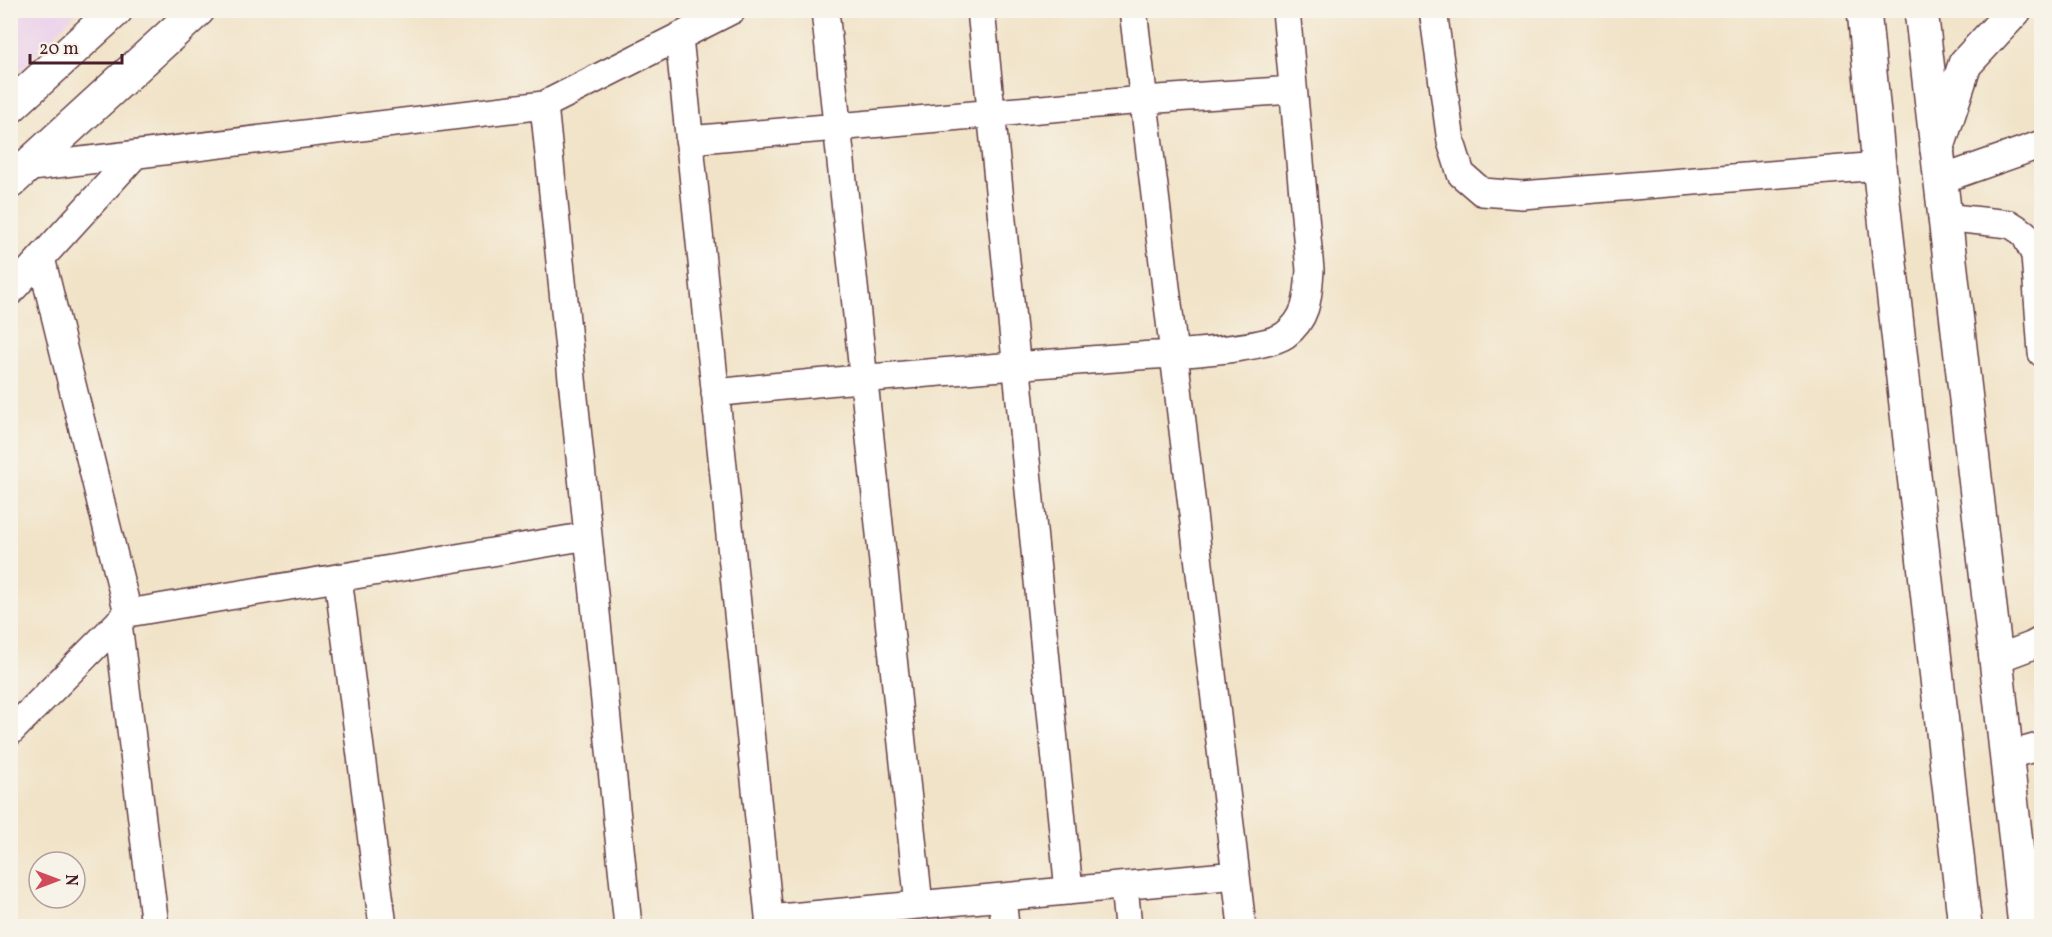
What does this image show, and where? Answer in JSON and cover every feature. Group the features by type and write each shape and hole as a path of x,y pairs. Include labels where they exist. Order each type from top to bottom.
{"street":[{"path":"10,107 116,10"},
{"path":"17,175 198,10"},
{"path":"17,175 135,155 544,105 732,10"},
{"path":"825,10 919,905"},
{"path":"981,10 1069,891"},
{"path":"1132,10 1242,927"},
{"path":"715,393 864,377 1174,353 1260,344 1283,336 1301,319 1308,298 1310,270 1286,10"},
{"path":"1432,10 1451,142 1461,174 1482,192 1522,195 1879,166"},
{"path":"1864,10 1879,166 1965,927"},
{"path":"1921,10 2025,927"},
{"path":"1938,165 1965,64 2015,10"},
{"path":"679,37 769,923 919,905 1236,875"},
{"path":"689,140 1143,100 1293,90"},
{"path":"544,105 628,927"},
{"path":"1938,165 2042,144"},
{"path":"10,292 135,155"},
{"path":"1943,217 2010,224 2024,233 2035,255 2042,353"},
{"path":"41,258 123,618 156,927"},
{"path":"10,732 123,618 338,578 588,536"},
{"path":"338,578 383,927"},
{"path":"1996,659 2031,646 2042,639"},
{"path":"2006,756 2042,746"},
{"path":"1124,886 1128,927"},
{"path":"1002,897 1005,927"}],"shaded area":[{"path":"10,11 78,11 11,80"}]}
